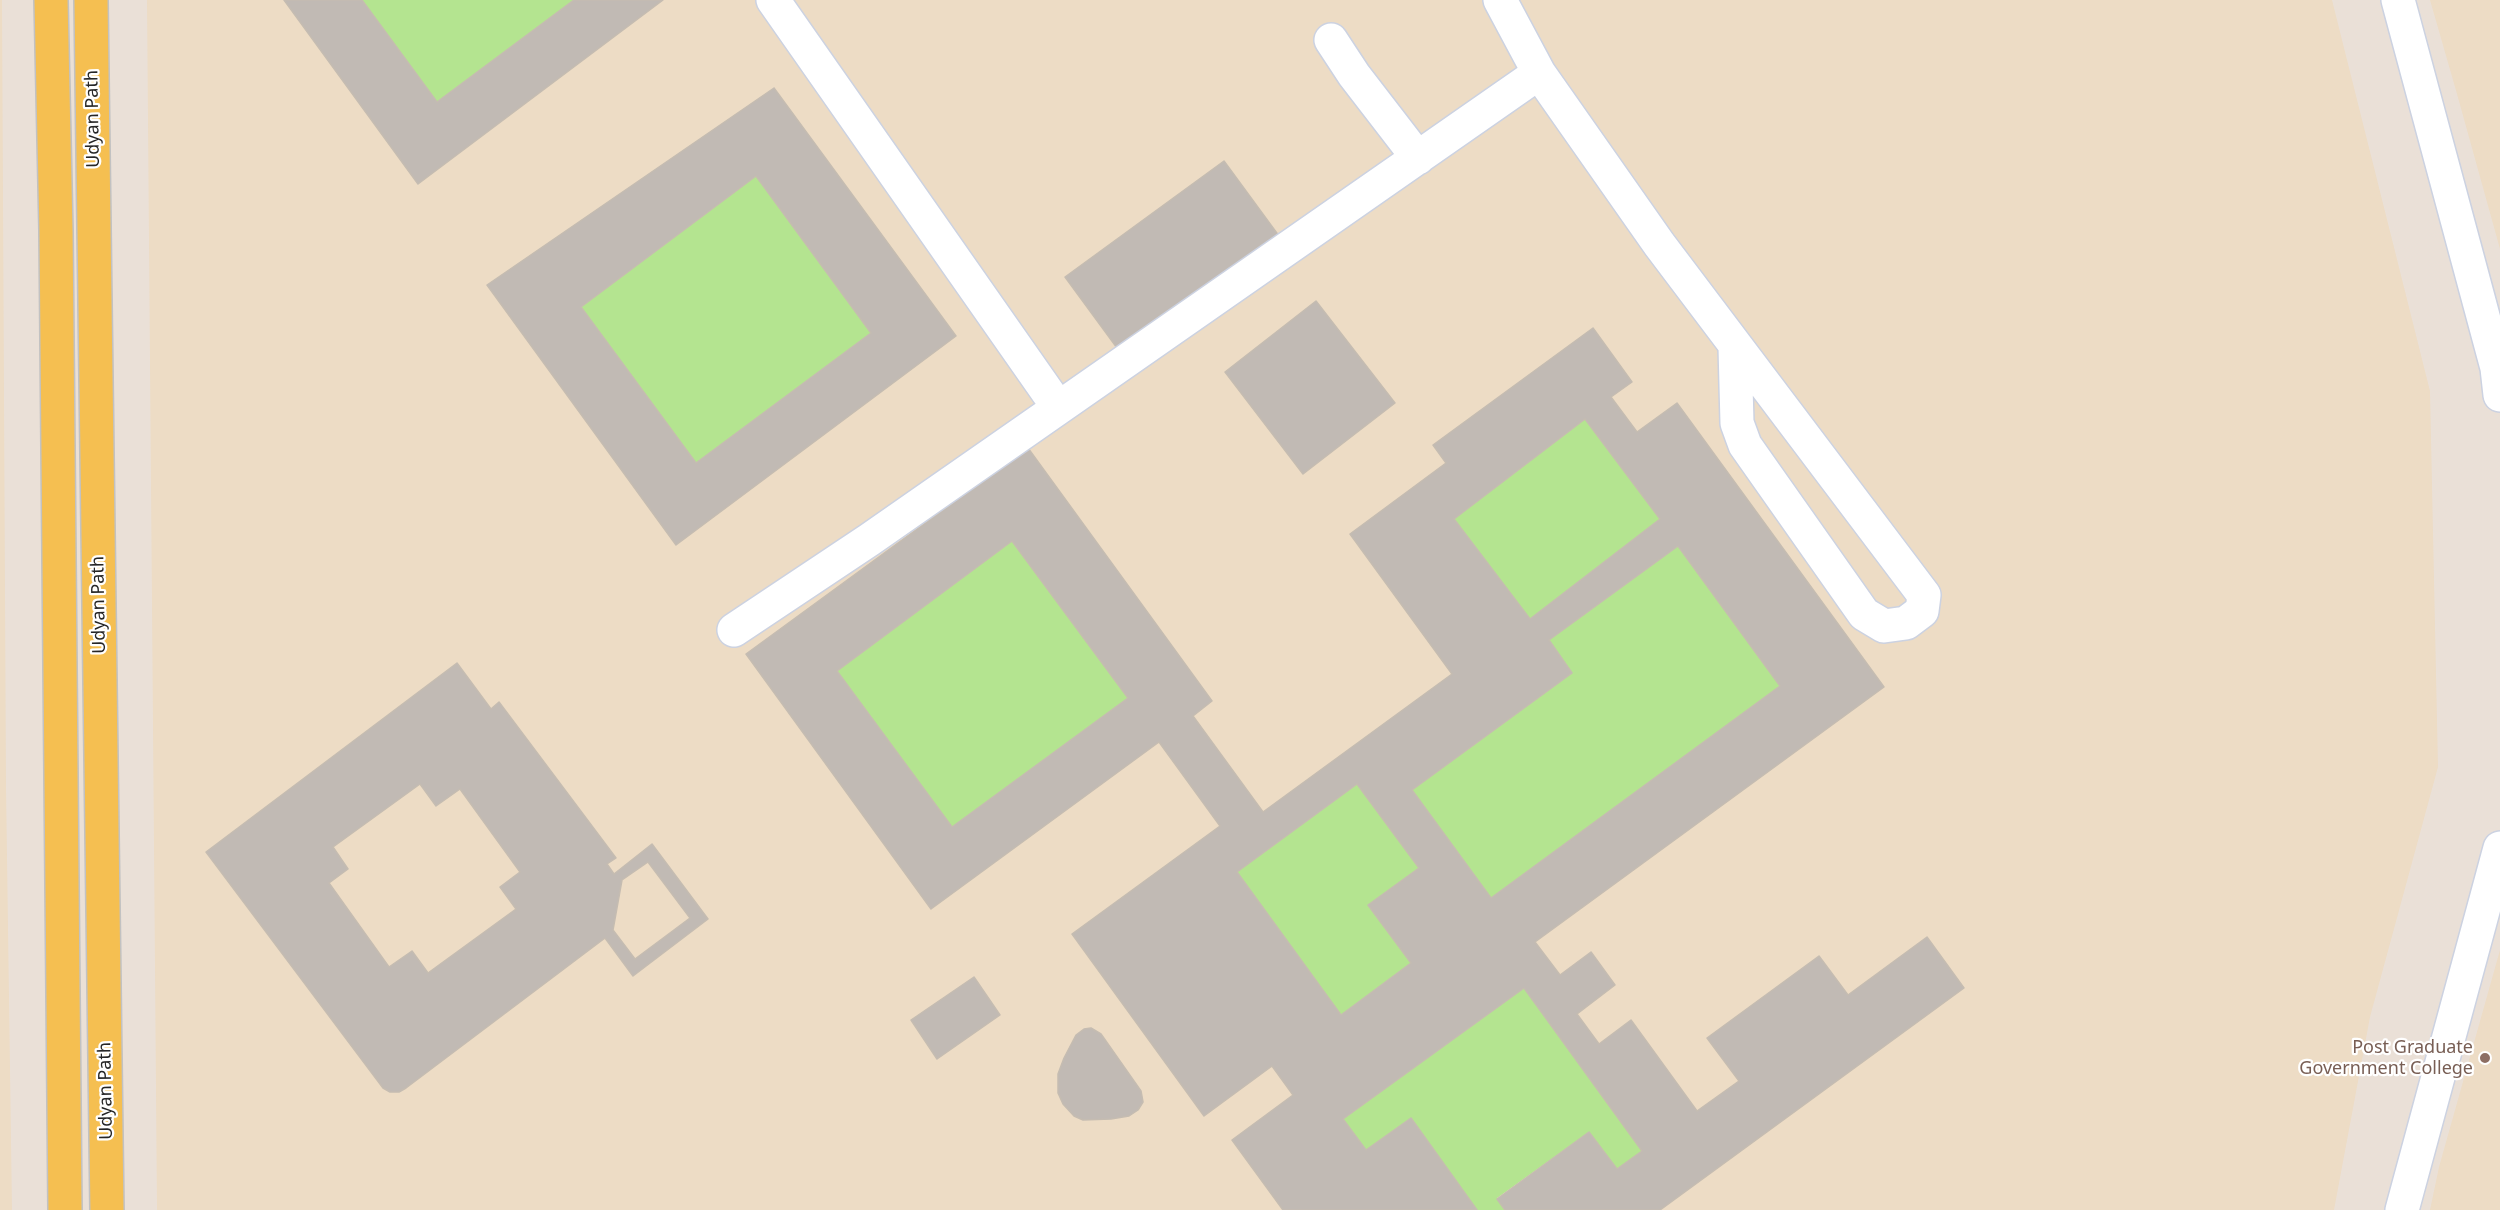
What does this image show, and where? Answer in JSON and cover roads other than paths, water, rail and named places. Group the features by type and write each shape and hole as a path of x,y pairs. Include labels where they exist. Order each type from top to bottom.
{"main road":[{"path":"51,0 57,231 65,1210"},
{"name":"Udyan Path","path":"91,0 107,1210"}],"street":[{"path":"773,0 1058,407"},
{"path":"1500,0 1539,73 1735,346 1924,595 1922,611 1906,623 1884,626 1864,614 1746,445 1737,423 1735,346"},
{"path":"2398,0 2497,368 2500,394"},
{"path":"1331,40 1354,75 1418,158"},
{"path":"734,630 869,540 1539,73"},
{"path":"2402,1210 2500,848"}],"place":[{"name":"Post Graduate Government College","path":"2485,1058"}]}
